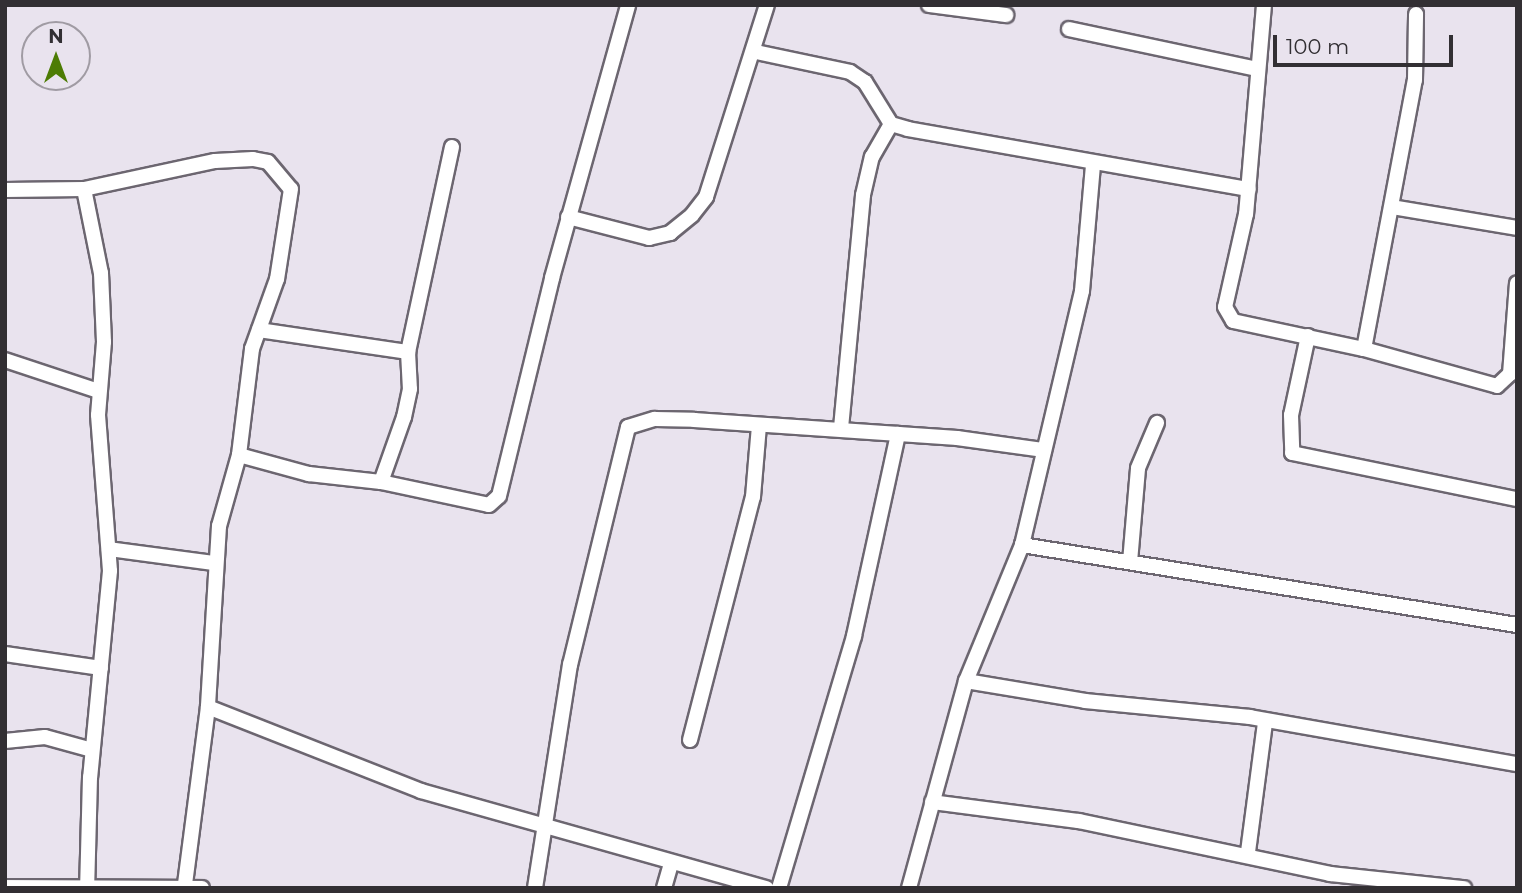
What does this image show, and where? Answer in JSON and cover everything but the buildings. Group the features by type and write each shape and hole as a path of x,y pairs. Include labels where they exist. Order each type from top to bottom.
{"street":[{"path":"239,455 309,474 381,482 496,503 568,218 628,5"},
{"path":"568,218 649,238 670,233 692,215 706,197 723,133 756,52 767,5"},
{"path":"929,5 1006,15"},
{"path":"1264,5 1249,189 1227,314 1233,321 1364,349 1497,386 1510,374 1517,283"},
{"path":"1364,349 1415,80 1416,14"},
{"path":"1069,29 1257,68"},
{"path":"756,52 850,72 865,82 891,124 1093,165 1249,189"},
{"path":"841,428 863,195 872,157 891,124"},
{"path":"381,482 410,390 408,352 452,147"},
{"path":"5,190 83,189 215,161 268,162 291,189 292,208 277,279 259,330 239,455 214,563 208,707 185,884"},
{"path":"909,888 966,681 1022,545 1082,291 1093,165"},
{"path":"83,189 101,273 99,391 109,549 92,750 87,886"},
{"path":"1392,207 1517,228"},
{"path":"259,330 408,352"},
{"path":"1308,336 1291,415 1292,453 1517,499"},
{"path":"5,360 99,391"},
{"path":"535,888 570,665 628,427 655,419 841,428 1044,450"},
{"path":"1130,562 1138,468 1157,423"},
{"path":"690,740 753,497 759,426"},
{"path":"779,888 854,636 898,435"},
{"path":"1022,545 1517,625"},
{"path":"109,549 214,563"},
{"path":"5,654 101,668"},
{"path":"966,681 1265,722 1517,764"},
{"path":"208,707 421,791 671,864 767,888"},
{"path":"1248,852 1265,722"},
{"path":"5,740 45,737 92,750"},
{"path":"932,802 1079,821 1248,852 1330,874 1464,888"},
{"path":"664,888 671,864"},
{"path":"5,887 185,884 202,888"}]}
